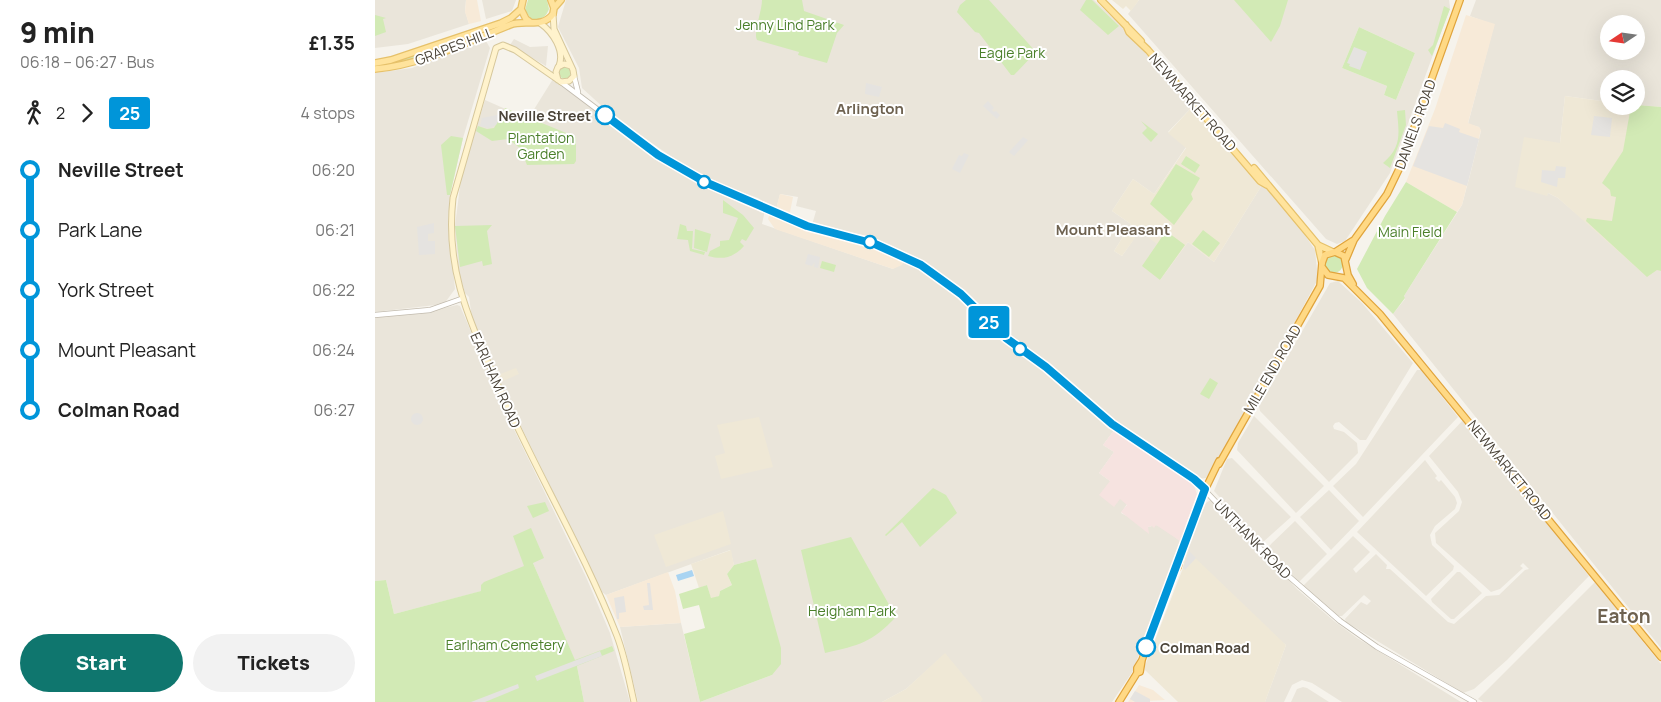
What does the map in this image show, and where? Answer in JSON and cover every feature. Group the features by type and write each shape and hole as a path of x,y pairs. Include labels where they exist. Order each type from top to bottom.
{"highway":[{"name":"DANIELS ROAD","path":"1346,259 1354,240 1387,194 1400,167 1461,0"},
{"name":"DANIELS ROAD","path":"1334,252 1354,240"},
{"path":"1322,265 1325,255 1334,252"},
{"name":"NEWMARKET ROAD","path":"1334,252 1341,254 1346,259 1355,286"},
{"name":"MILE END ROAD","path":"1205,489 1320,286 1322,265"},
{"name":"NEWMARKET ROAD","path":"1322,265 1326,273 1344,278 1355,286 1413,352 1661,657"},
{"path":"1335,276 1343,272 1347,266"},
{"name":"MILE END ROAD","path":"1320,286 1335,276"},
{"path":"1119,702 1137,673 1137,668 1142,660 1205,489"}],"main road":[{"path":"551,0 554,8 554,29 574,76 569,81 560,81 555,72 561,53 551,33 540,24 553,14"},
{"path":"554,8 561,0"},
{"name":"NEWMARKET ROAD","path":"1101,0 1126,25 1129,32 1145,47 1260,181 1267,185 1318,244 1334,252"},
{"path":"522,3 525,19 531,23"},
{"name":"GRAPES HILL","path":"375,63 391,60 511,18 522,3"},
{"name":"GRAPES HILL","path":"375,69 419,60 516,22 540,24"},
{"name":"UNTHANK ROAD","path":"500,46 515,50 560,81"},
{"name":"EARLHAM ROAD","path":"500,46 495,50 453,198 451,214 452,242 461,299 508,407 617,636 634,702"},
{"path":"541,69 550,70 566,64 571,66"},
{"name":"NEWMARKET ROAD","path":"1318,244 1322,265"}],"street":[{"path":"574,76 575,88 580,95"},
{"name":"UNTHANK ROAD","path":"560,81 658,155 705,182 807,226 875,244 925,268 961,294 1006,338 1046,367 1112,424 1194,479 1277,566 1340,621 1377,647 1474,702"},
{"path":"375,315 430,310 461,299"}],"shaded area":[{"path":"375,0 466,0 465,11 469,24 408,44 375,48"},
{"path":"466,0 477,0 481,21 469,24 465,12"},
{"path":"482,0 516,0 512,11 486,19"},
{"path":"566,0 1094,0 1125,29 1192,107 1168,132 1186,147 1154,194 1133,179 1112,211 1131,224 1114,251 1122,256 1140,230 1158,244 1160,280 1188,242 1214,262 1262,185 1267,188 1300,228 1315,250 1318,279 1255,396 1206,478 1199,479 1149,442 1112,419 1002,329 972,299 934,268 891,245 868,236 812,225 816,211 796,206 798,197 780,194 776,210 758,198 703,178 615,118 582,88 579,68 558,27"},
{"path":"1112,0 1139,0 1131,11 1126,6 1123,9"},
{"path":"1139,0 1449,0 1450,8 1390,173 1345,241 1337,244 1326,239 1128,14","holes":["1359,27 1415,53 1396,100 1384,95 1387,86 1342,68"]},
{"path":"1476,0 1661,0 1661,107 1645,106 1645,70 1600,70 1600,101 1565,96 1560,143 1547,196 1548,193 1558,198 1606,239 1661,271 1661,648 1393,314 1405,299 1404,296 1462,205 1481,131 1479,127 1468,124 1494,25 1470,16"},
{"path":"1466,15 1495,24 1468,123 1479,127 1481,130 1462,205 1457,212 1406,182 1435,109"},
{"path":"514,39 530,47 548,46 546,66 510,45"},
{"path":"486,41 490,48 463,138 450,195 448,220 455,289 444,304 375,312 375,73 412,68"},
{"path":"1354,47 1367,52 1360,70 1349,66 1350,64 1347,63"},
{"path":"553,79 661,159 722,192 765,210 762,224 893,269 906,259 925,270 1010,344 1115,429 1103,445 1114,452 1099,473 1110,481 1120,498 1127,504 1121,513 1148,527 1156,525 1163,528 1180,541 1133,671 1112,702 980,702 982,699 945,654 906,689 882,702 700,702 772,675 756,559 734,565 730,550 606,595 602,592 509,402 472,318 469,297 465,293 459,274 455,226 461,178 485,100 528,119"},
{"path":"866,83 882,87 879,97 865,94"},
{"path":"1565,96 1600,101 1600,115 1645,115 1645,106 1661,107 1661,271 1657,270 1647,277 1558,198 1548,193 1547,196 1515,187 1524,137 1560,143"},
{"path":"988,101 994,108 992,110 1000,115 997,119 983,106"},
{"path":"1192,107 1262,185 1214,262 1188,242 1160,280 1142,266 1157,244 1140,231 1122,256 1114,251 1131,224 1112,211 1133,179 1154,194 1186,148 1168,133"},
{"path":"501,116 496,125 489,128 480,126 482,118"},
{"path":"1594,116 1612,118 1610,137 1591,135"},
{"path":"1445,123 1460,129 1459,132 1479,139 1467,186 1413,166 1429,126 1443,128"},
{"path":"1023,137 1028,140 1014,156 1009,152"},
{"path":"964,153 969,155 960,173 952,169 959,155 962,156"},
{"path":"1556,166 1566,167 1565,178 1558,178 1557,187 1541,182 1542,170 1555,171"},
{"path":"780,194 793,197 788,222 826,234 874,245 906,259 902,265 893,269 775,229 768,219 772,207 776,209"},
{"path":"434,223 434,233 428,234 428,241 435,241 435,254 419,255 417,227"},
{"path":"808,254 820,257 818,268 814,267 815,262 812,266 805,264"},
{"path":"1338,281 1362,303 1413,363 1366,440 1360,440 1339,422 1335,423 1334,429 1344,432 1357,443 1358,453 1329,482 1260,411 1259,406 1330,283"},
{"path":"457,305 460,306 505,411 586,577 610,633 630,702 584,702 577,666 612,646 575,661 533,563 481,587 482,591 394,614 386,580 375,581 375,317 427,312"},
{"path":"516,368 519,374 501,382 498,375"},
{"path":"1417,370 1421,370 1458,417 1363,517 1333,486 1356,464"},
{"path":"415,413 419,413 423,419 419,425 415,425 411,421 411,417"},
{"path":"1254,416 1324,486 1296,513 1237,450 1238,443"},
{"path":"759,417 773,467 721,479 715,456 725,453 717,425"},
{"path":"1464,419 1589,576 1507,660 1474,689 1463,693 1346,622 1345,619 1361,602 1367,605 1371,601 1364,595 1342,616 1338,616 1303,586 1353,536 1370,552 1353,569 1356,573 1376,554 1387,565 1386,569 1390,569 1448,622 1454,624 1486,596 1499,595 1525,570 1529,569 1523,563 1520,566 1523,568 1500,589 1491,592 1436,543 1435,533 1459,511 1462,502 1458,492 1429,456"},
{"path":"1115,429 1183,474 1194,486 1197,494 1180,541 1156,525 1154,528 1152,526 1148,527 1149,534 1121,512 1127,505 1120,499 1114,507 1099,495 1110,481 1099,473 1114,452 1103,445"},
{"path":"1232,458 1291,517 1262,543 1214,491 1227,459"},
{"path":"1425,460 1437,476 1435,478 1439,482 1441,480 1455,497 1457,503 1455,509 1435,526 1430,535 1432,545 1454,566 1453,570 1426,596 1357,532"},
{"path":"1329,490 1359,521 1331,550 1300,517"},
{"path":"1212,499 1297,589 1334,621 1357,638 1461,702 1342,702 1312,683 1302,680 1292,685 1284,702 1265,702 1286,645 1183,568 1189,540 1206,503"},
{"path":"723,511 731,544 666,567 654,535"},
{"path":"1295,521 1327,554 1299,582 1267,548"},
{"path":"731,550 734,565 727,574 732,585 720,591 719,596 711,599 707,585 699,588 691,564"},
{"path":"1187,550 1286,645 1265,702 1178,702 1145,670 1183,568"},
{"path":"1189,551 1196,558 1185,570 1183,568"},
{"path":"668,572 675,591 681,623 620,627 606,595"},
{"path":"1457,572 1460,572 1482,593 1454,619 1451,619 1431,599"},
{"path":"1595,582 1661,664 1661,702 1483,702 1478,699"},
{"path":"647,583 650,583 653,610 644,610 643,606 649,605"},
{"path":"624,596 626,612 619,613 619,619 617,619 614,598"},
{"path":"681,623 700,702 638,702 620,627"},
{"path":"600,651 602,656 537,681 535,676"},
{"path":"945,653 983,699 980,702 882,702 906,689"},
{"path":"518,684 519,688 485,702 471,702"},
{"path":"1139,685 1153,690 1165,700 1128,702"},
{"path":"1303,687 1329,702 1291,702 1297,689"},
{"path":"1135,691 1150,699 1150,702 1135,702 1130,699"}],"green space":[{"path":"528,0 547,0 549,9 540,19 531,19 525,10"},
{"name":"Jenny Lind Park","path":"762,0 802,0 804,11 844,25 837,33 827,63 798,55 799,52 757,40 756,32"},
{"name":"Eagle Park","path":"966,0 989,0 1036,52 1014,75 1011,75 979,33 975,32 957,12 960,5"},
{"path":"1086,0 1092,0 1119,26 1108,35 1080,10"},
{"path":"1234,0 1288,0 1280,26 1271,42"},
{"path":"1444,6 1450,9 1432,56 1428,50 1433,45"},
{"path":"375,15 386,18 383,19 386,32 375,36"},
{"path":"1359,27 1415,53 1396,100 1384,95 1387,86 1342,68"},
{"path":"489,29 409,62 375,65"},
{"path":"563,67 567,67 571,73 567,79 563,79 559,75 559,71"},
{"path":"1645,106 1661,107 1661,271 1657,270 1647,277 1586,221 1587,218 1612,221 1616,197 1611,196 1610,190 1602,183 1623,151 1629,115 1645,115"},
{"name":"Plantation Garden","path":"505,108 576,137 576,161 574,164 527,165 520,148 508,139 492,141 476,131 478,126 487,129 494,128"},
{"path":"1405,110 1406,125 1390,168 1383,163 1393,151 1398,140 1397,111"},
{"path":"1141,121 1158,134 1151,142 1142,133 1147,128"},
{"path":"451,136 463,138 450,195 447,195 441,145"},
{"path":"1186,156 1200,165 1195,173 1181,164"},
{"path":"1176,164 1200,178 1191,194 1193,199 1174,225 1150,204"},
{"name":"Main Field","path":"1406,182 1457,212 1404,296 1405,298 1393,314 1367,288 1357,269 1385,216"},
{"path":"723,200 743,215 754,228 746,241 742,239 740,242 744,246 736,253 723,258 708,256 710,251 720,246 720,241 729,240 738,218 723,213"},
{"path":"680,224 686,226 687,231 693,231 692,249 705,252 704,255 690,251 688,240 677,239"},
{"path":"492,225 487,231 492,264 483,266 482,261 460,267 455,226"},
{"path":"695,229 711,234 707,252 694,248"},
{"path":"1203,230 1220,243 1209,257 1192,244"},
{"path":"1166,231 1185,245 1160,280 1142,266"},
{"path":"1330,255 1338,255 1343,260 1341,271 1330,273 1325,268 1325,260"},
{"path":"822,261 836,265 834,272 820,268"},
{"path":"1210,378 1218,383 1209,399 1200,394"},
{"path":"933,488 946,495 957,513 920,547 902,522 885,535"},
{"path":"545,502 549,511 533,518 527,506"},
{"name":"Earlham Cemetery","path":"531,528 544,558 533,563 575,660 612,646 614,651 577,666 584,702 375,702 375,581 386,580 394,614 481,591 481,585 484,582 524,566 513,536"},
{"name":"Heigham Park","path":"851,537 896,617 872,638 847,648 825,653 801,550"},
{"path":"756,559 781,648 781,664 772,675 700,702 684,634 705,628 699,605 683,609 679,594 707,585 711,598 719,596 720,591 732,585 727,574 734,565"}],"water":[{"path":"692,570 694,576 678,581 676,575"}],"bus line":[{"name":"25","path":"605,115 658,155 705,182 756,202 791,220 815,229 875,244 921,265 961,294 970,305 1006,338 1031,358 1046,367 1112,424 1194,479 1205,489 1146,647"}],"place":[{"name":"Neville Street","path":"605,115"},
{"name":"Colman Road","path":"1146,647"}],"district":[{"name":"Arlington","path":"870,108"},
{"name":"Mount Pleasant","path":"1113,229"},
{"name":"Eaton","path":"1624,616"}]}
